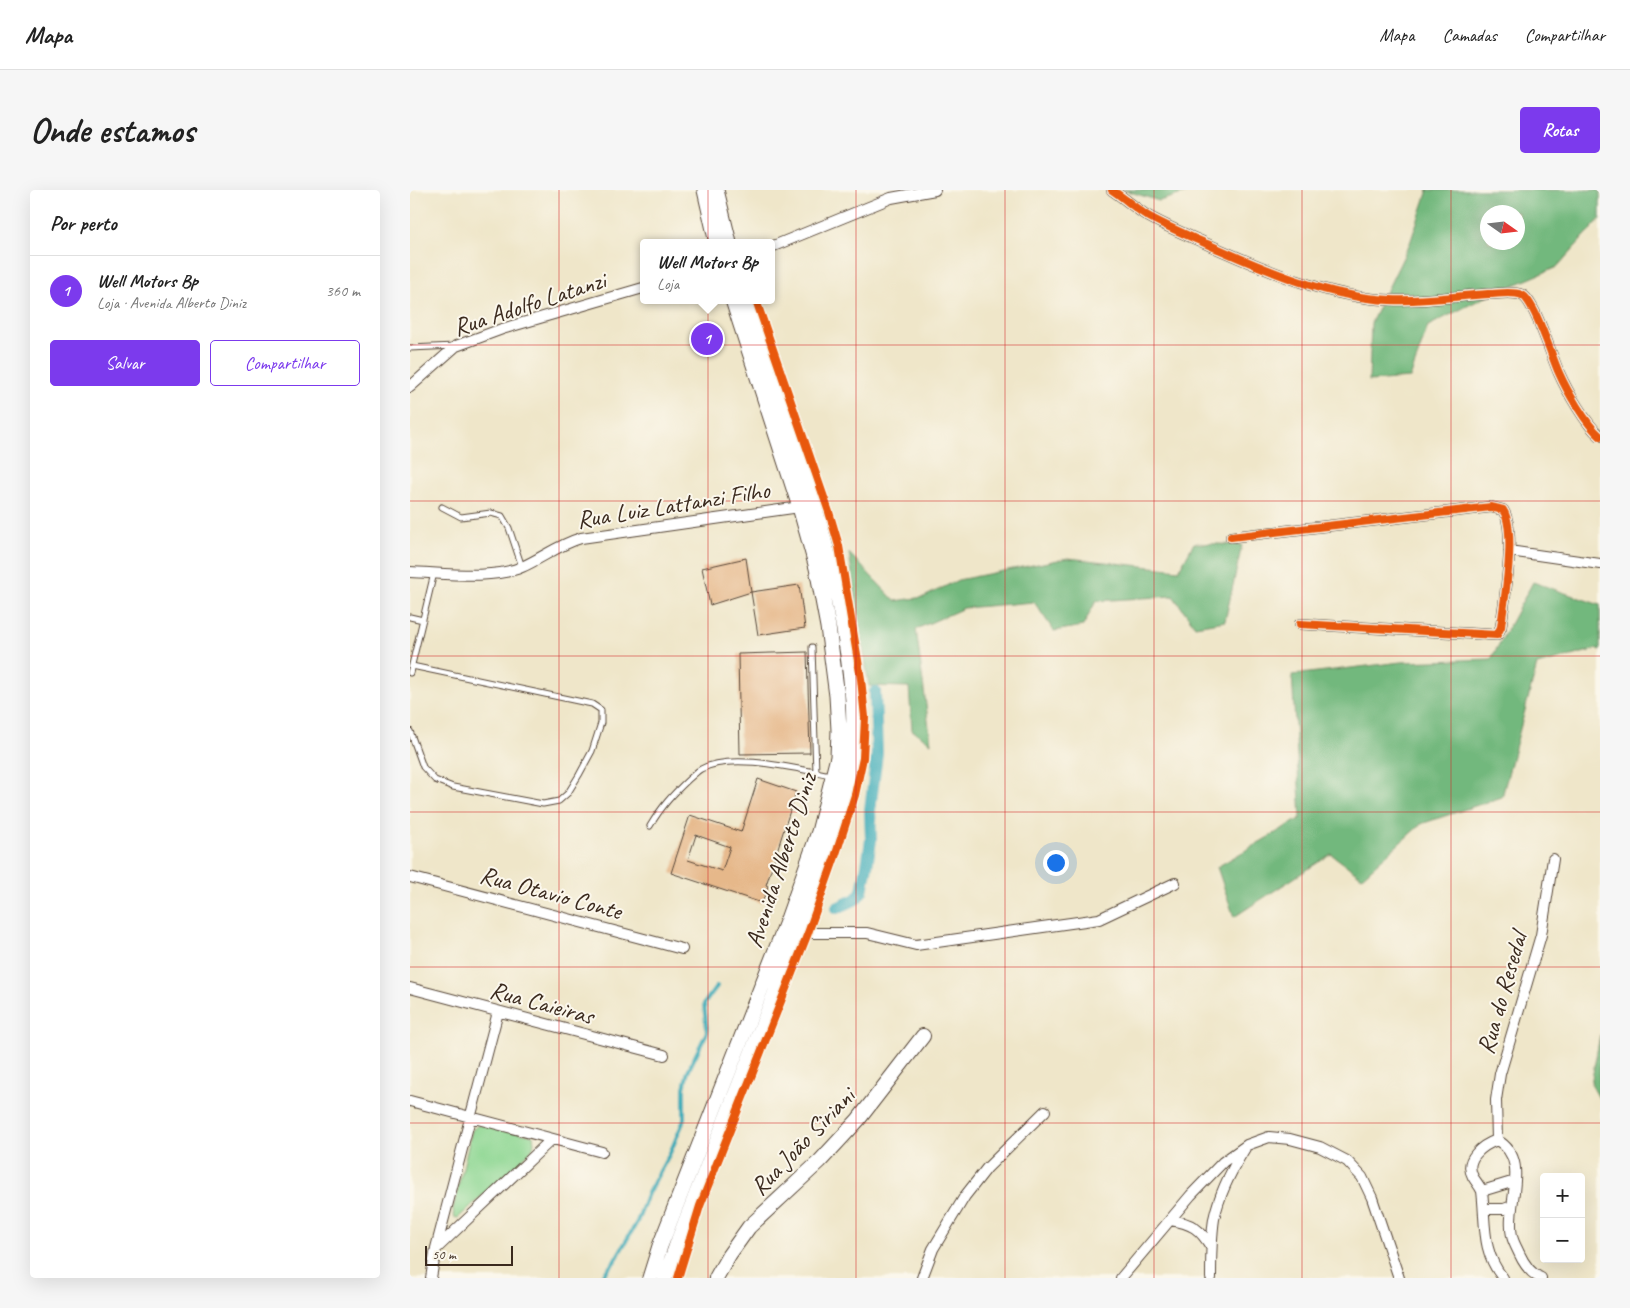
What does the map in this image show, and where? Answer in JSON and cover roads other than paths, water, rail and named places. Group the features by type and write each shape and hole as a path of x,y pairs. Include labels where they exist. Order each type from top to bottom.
{"main road":[{"path":"705,190 716,239"},
{"path":"716,190 728,239"},
{"name":"Avenida Alberto Diniz","path":"650,1278 660,1246 787,922 819,832 838,757 837,696 828,627 817,568 800,507 734,304"},
{"name":"Avenida Alberto Diniz","path":"666,1278 679,1238 799,933 830,844 851,762 853,702 849,661 838,600 824,539 805,478 752,327 746,304"}],"street":[{"path":"775,244 891,198 935,190"},
{"path":"1112,190 1146,215 1242,260 1306,283 1361,298 1413,301 1454,296 1512,293 1526,298 1541,327 1559,374 1594,432 1600,436"},
{"name":"Rua Adolfo Latanzi","path":"410,387 456,346 502,329 640,289"},
{"name":"Rua Luiz Lattanzi Filho","path":"410,572 491,574 522,567 569,541 581,538 800,507"},
{"path":"1231,537 1491,507 1502,510 1505,514 1508,522 1509,551 1501,627 1497,635 1300,624"},
{"path":"1509,551 1600,564"},
{"name":"Rua do Resedal","path":"1497,1140 1496,1100 1500,1074 1541,935 1553,859"},
{"name":"Rua Otavio Conte","path":"410,876 682,949"},
{"name":"Avenida Alberto Diniz","path":"799,933 867,934 916,945 1099,919 1175,883"},
{"name":"Rua Caieiras","path":"410,988 664,1055"},
{"path":"431,1278 436,1248 498,1012"},
{"name":"Rua João Siriani","path":"716,1278 729,1255 749,1227 820,1161 858,1120 923,1036"},
{"path":"410,1100 602,1152"},
{"path":"922,1278 933,1249 965,1196 987,1168 1044,1111"},
{"path":"1121,1278 1170,1220 1223,1162 1246,1145 1269,1137 1290,1139 1320,1147 1347,1161 1362,1177 1372,1198 1399,1278"},
{"path":"436,1248 552,1139"},
{"path":"1503,1278 1495,1268 1487,1249 1484,1209 1480,1187 1472,1176 1471,1164 1475,1154 1483,1146 1497,1140 1510,1151 1515,1162 1512,1236 1521,1258 1533,1275 1542,1278"},
{"path":"1211,1278 1211,1247 1214,1218 1234,1167 1246,1145"},
{"path":"1480,1187 1515,1177"},
{"path":"1484,1209 1504,1209 1512,1206"},
{"path":"1170,1220 1182,1221 1194,1227 1203,1235 1211,1247"}],"lane":[{"path":"410,348 456,346"},
{"path":"442,507 461,517 492,513 502,516 509,528 522,567"},
{"path":"410,673 413,649 434,572"},
{"path":"410,617 422,620"},
{"path":"812,647 816,773"},
{"path":"410,731 423,767 435,780 453,787 544,804 559,801 568,793 592,751 602,723 601,710 592,704 412,666"},
{"path":"650,826 663,804 680,787 700,769 717,763 739,761 834,776"}],"waterway":[{"path":"837,908 856,899 862,891 867,866 871,840 870,810 877,754 875,692"},
{"path":"601,1278 614,1262 637,1222 648,1193 670,1153 684,1120 684,1088 688,1071 707,1032 704,1004 717,986"}],"place":[{"name":"Well Motors Bp","path":"707,339"}]}
